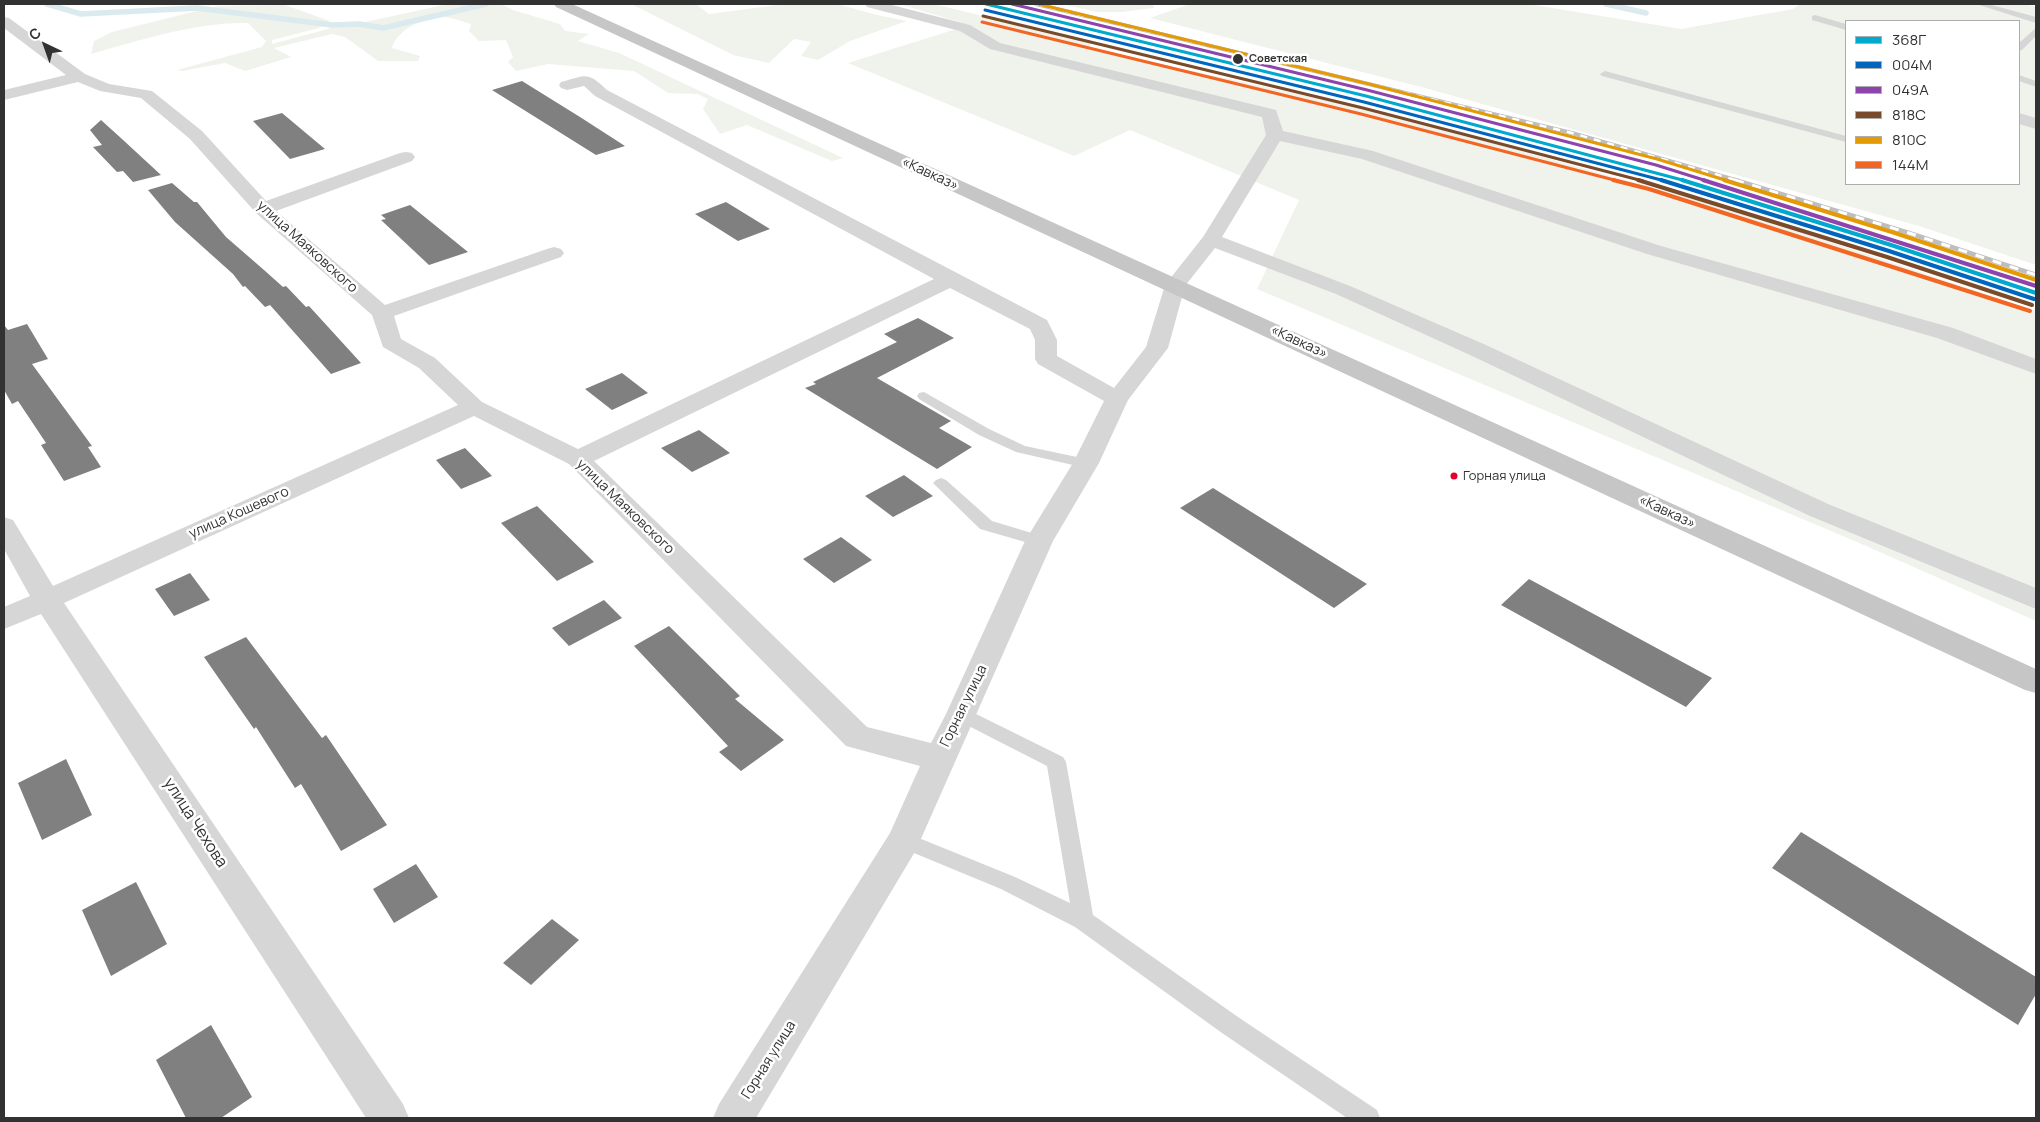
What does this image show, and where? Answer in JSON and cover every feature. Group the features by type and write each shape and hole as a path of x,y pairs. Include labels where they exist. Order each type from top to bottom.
{"highway":[{"name":"«Кавказ»","path":"561,4 2036,682"}],"street":[{"path":"872,4 965,28 995,46 1270,114 1275,135 1211,240 1175,285"},
{"name":"улица Маяковского","path":"4,21 79,77 106,88 146,94 196,135 263,209 382,313 391,342 427,362 474,407 578,459 857,737 939,758"},
{"path":"4,96 79,77"},
{"path":"567,85 587,80 601,93 802,199 949,280 1039,325 1046,340 1046,359 1117,400"},
{"path":"2020,118 2036,124"},
{"path":"1275,135 1367,155 1654,250 1944,334 2036,367"},
{"path":"263,209 406,156"},
{"path":"1211,240 1343,290 1478,350 1819,510 2036,599"},
{"path":"382,313 554,253"},
{"path":"578,459 949,280"},
{"name":"Горная улица","path":"734,1118 904,840 939,758 962,714 1040,541 1086,463 1117,400 1157,348 1175,285"},
{"name":"улица Кошевого","path":"4,619 474,407"},
{"name":"улица Чехова","path":"4,526 48,600 389,1118"}],"lane":[{"path":"1980,4 2036,20"},
{"path":"1815,18 1845,27"},
{"path":"2020,47 2036,31"},
{"path":"1605,74 1845,139"},
{"path":"2020,78 2036,84"},
{"path":"924,396 984,432 1021,449 1086,463"},
{"path":"941,483 986,526 1040,541"},
{"path":"962,714 1056,762 1083,920"},
{"path":"904,840 1008,883 1083,920 1230,1025 1368,1118"}],"shaded area":[{"path":"448,4 505,4 503,5 513,10 560,24 565,31 589,34 578,41 619,53 843,158 832,161 747,125 720,134 703,109 708,99 698,94 668,93 634,71 548,64 516,71 508,62 513,57 506,40 479,41 469,31 471,24 446,17 428,19 413,25 395,41 392,48 420,56 418,61 378,61 345,37 332,34 274,48 291,57 245,71 225,63 182,71 177,70 262,47 266,41 248,23 208,25 149,38 91,54 94,41 112,32 217,6 285,5 330,21 319,28 272,40 272,44 328,29 337,22 365,22"},
{"path":"631,4 696,4 709,14 785,4 837,4 907,21 850,41 818,60 801,56 811,42 794,39 769,63 733,55"},
{"path":"899,4 933,4 1093,42 1088,48 1388,114 1747,214 2036,311 2036,621 1857,542 1257,289 1299,200 1130,130 1074,156 848,63 969,25"},
{"path":"1062,4 1153,4 1154,8 1121,12 1096,12"},
{"path":"1190,4 1528,4 1681,29 1793,9 1800,4 2025,4 2036,7 2036,265 1919,226 1425,88 1150,18"}],"building":[{"path":"522,81 625,146 596,155 492,90"},
{"path":"282,113 325,149 290,159 253,121"},
{"path":"101,120 161,175 133,182 123,171 117,172 93,147 102,145 90,130"},
{"path":"172,183 194,202 197,202 226,237 283,287 286,286 306,307 309,306 361,363 331,374 270,305 265,307 245,286 243,287 233,274 175,222 148,190"},
{"path":"726,202 770,229 738,241 695,214"},
{"path":"410,205 468,252 429,265 381,220 386,219 381,215"},
{"path":"918,318 954,338 877,378 951,421 939,428 972,447 937,469 805,388 816,384 813,382 897,342 884,334"},
{"path":"27,324 48,359 32,364 92,446 88,447 101,467 64,481 41,445 46,443 18,401 12,404 4,390 4,325 8,330"},
{"path":"622,373 648,393 612,410 585,389"},
{"path":"699,430 730,453 692,472 661,448"},
{"path":"465,448 492,476 461,489 436,460"},
{"path":"904,475 933,496 893,517 865,496"},
{"path":"1213,488 1367,584 1334,608 1180,508"},
{"path":"537,506 594,562 557,581 501,523"},
{"path":"841,537 872,560 834,583 803,559"},
{"path":"190,573 210,600 174,616 155,589"},
{"path":"1529,579 1712,678 1686,707 1501,605"},
{"path":"604,600 622,618 569,646 552,628"},
{"path":"669,626 740,696 735,699 784,740 741,771 719,752 728,746 634,646"},
{"path":"246,637 322,738 326,735 387,825 341,851 301,784 295,788 256,727 254,729 204,657"},
{"path":"66,759 92,815 42,840 18,783"},
{"path":"1801,832 2036,977 2036,994 2018,1025 1772,868"},
{"path":"416,864 438,897 394,923 373,889"},
{"path":"136,882 167,944 111,976 82,910"},
{"path":"552,919 579,940 531,985 503,963"},
{"path":"211,1025 252,1097 221,1118 186,1118 156,1060"}],"waterway":[{"path":"47,4 81,14 197,8 332,25 359,24 383,28 486,4"},
{"path":"1606,4 1646,13"}],"railway":[{"path":"1036,4 1572,133 1739,181"},
{"path":"1735,180 1909,233 2036,275"}],"transit line":[{"name":"368Г","path":"986,4 1366,96 1654,171 1891,245 2036,293"},
{"name":"049А","path":"1012,4 1367,90 1656,165 2036,286"},
{"name":"810С","path":"1038,4 1369,84 1657,159 1895,233 2036,280"},
{"name":"004М","path":"985,10 1364,102 1652,177 1889,251 2034,299"},
{"name":"818С","path":"983,16 1363,108 1651,183 2032,305"},
{"name":"144М","path":"982,22 1361,114 1649,189 2030,311"}],"place":[{"name":"Советская","path":"1238,59"},
{"name":"Горная улица","path":"1454,476"}]}
